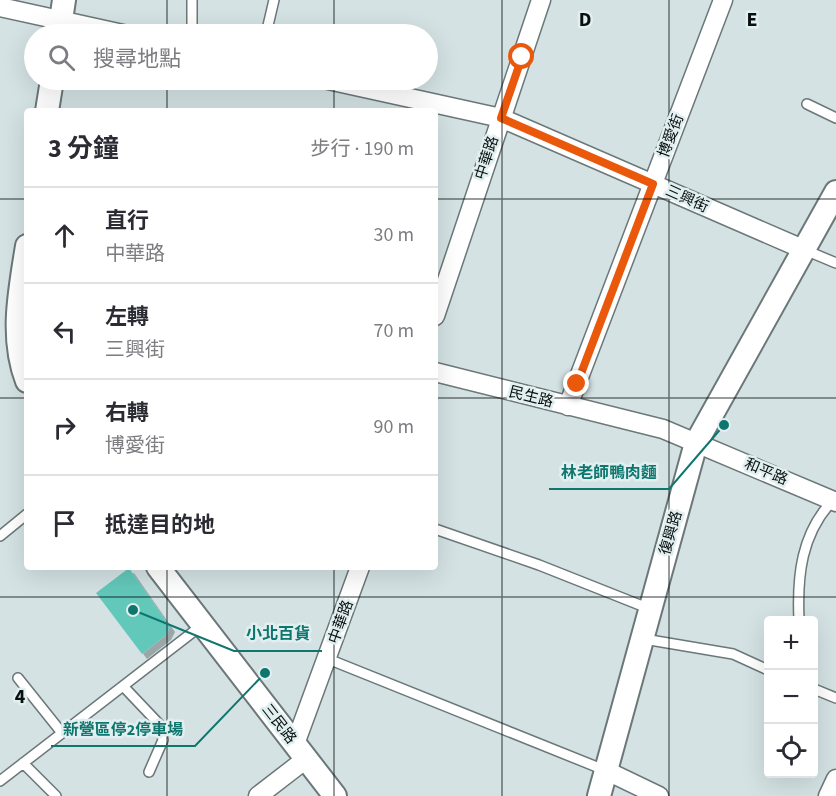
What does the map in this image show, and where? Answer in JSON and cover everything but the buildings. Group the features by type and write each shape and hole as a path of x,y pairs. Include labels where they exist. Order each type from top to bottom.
{"street":[{"name":"中華路","path":"438,307 541,0"},
{"name":"博愛街","path":"568,406 723,0"},
{"path":"0,8 82,24"},
{"path":"47,108 50,90"},
{"name":"三興街","path":"374,90 501,118 805,250"},
{"name":"復興路","path":"599,796 696,443 836,192"},
{"path":"24,263 15,314 24,369"},
{"name":"民生路","path":"438,373 663,429 696,443"},
{"name":"和平路","path":"696,443 835,501"},
{"name":"三民路","path":"160,570 335,796"},
{"name":"中華路","path":"301,752 328,658 359,570"},
{"path":"258,796 301,752"},
{"path":"607,771 659,796"},
{"path":"828,796 836,779"}],"lane":[{"path":"192,0 192,24"},
{"path":"268,24 274,0"},
{"path":"807,104 836,118"},
{"path":"805,250 836,263"},
{"path":"799,616 798,580 804,547 819,515 835,501"},
{"path":"1,537 24,517"},
{"path":"438,531 539,565 650,609"},
{"path":"0,781 202,625"},
{"path":"642,638 733,654 764,668"},
{"path":"328,658 607,771"},
{"path":"18,678 62,733"},
{"path":"123,686 160,725 162,740 148,772"},
{"path":"818,691 836,698"},
{"path":"23,763 56,796"}],"place":[{"name":"林老師鴨肉麵","path":"724,425"},
{"name":"小北百貨","path":"133,610"},
{"name":"新營區停2停車場","path":"265,673"}],"route":[{"path":"522,57 501,118 653,184 577,384"}]}
